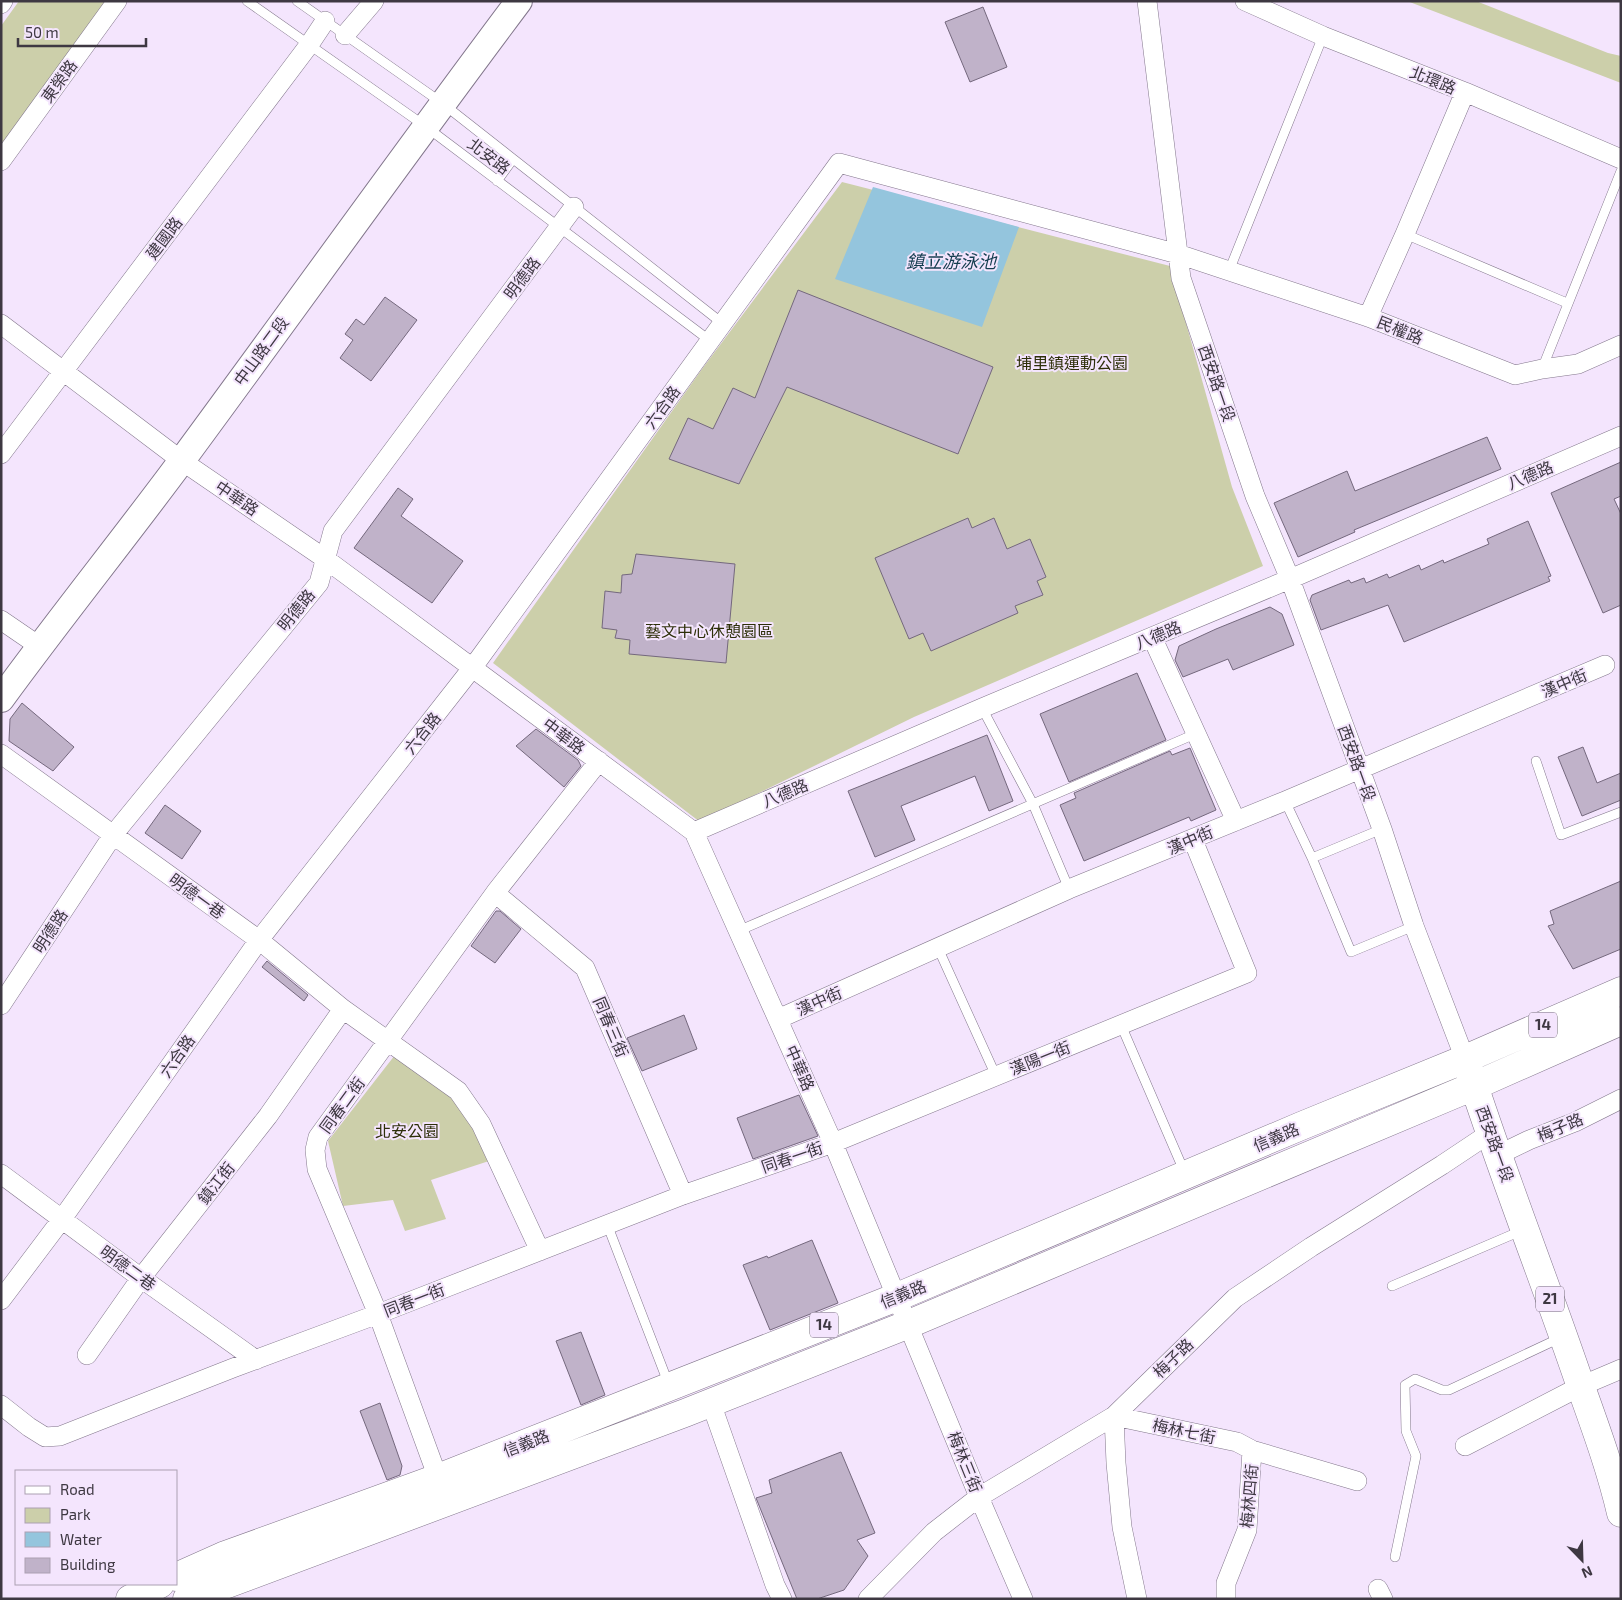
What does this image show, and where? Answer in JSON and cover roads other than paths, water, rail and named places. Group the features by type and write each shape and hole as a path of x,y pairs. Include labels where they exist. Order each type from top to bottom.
{"main road":[{"name":"信義路","path":"187,1599 442,1490 670,1387 897,1297 1186,1174 1466,1059 1621,991"},
{"name":"信義路","path":"178,1576 223,1556 442,1490 711,1403 909,1324 1474,1086 1621,1021"},
{"name":"西安路一段","path":"1466,1059 1494,1144 1564,1336 1614,1484 1621,1513"},
{"path":"130,1599 158,1585"}],"street":[{"name":"東榮路","path":"1,161 118,1"},
{"path":"345,35 374,1"},
{"name":"中山路二段","path":"1,699 39,646 182,461 425,126 519,1"},
{"name":"西安路一段","path":"1147,1 1181,278 1255,496 1290,579 1382,829 1414,926 1466,1059"},
{"name":"北環路","path":"1245,1 1323,36 1465,92 1621,159"},
{"name":"建國路","path":"1,454 325,21"},
{"path":"1368,317 1406,234 1465,92"},
{"name":"民權路","path":"839,163 1178,254 1368,317 1515,376 1542,369 1578,364 1621,345"},
{"name":"六合路","path":"1,1300 62,1219 259,940 473,667 839,163"},
{"name":"明德路","path":"1,1005 113,835 319,583 324,558 333,531 574,207"},
{"name":"中華路","path":"1,324 182,461 324,558 694,832 833,1143 909,1324"},
{"name":"八德路","path":"694,832 1621,436"},
{"path":"1,620 39,646"},
{"path":"1152,637 1236,821"},
{"name":"漢中街","path":"778,1019 1069,889 1193,840 1605,665"},
{"name":"明德一巷","path":"1,754 259,940 343,1009 458,1092 481,1124 540,1251"},
{"name":"同春二街","path":"442,1490 378,1314 317,1169 315,1150 318,1137 495,893 599,761"},
{"name":"漢陽一街","path":"833,1143 1247,974 1193,840"},
{"name":"同春三街","path":"495,893 585,968 683,1195"},
{"name":"鎮江街","path":"87,1355 141,1278 268,1116 343,1009"},
{"name":"梅子路","path":"868,1599 934,1532 979,1497 1114,1416 1235,1298 1310,1247 1442,1164 1494,1144 1529,1140 1575,1122 1621,1099"},
{"name":"同春一街","path":"1,1405 45,1437 60,1436 683,1195 833,1143"},
{"name":"明德二巷","path":"1,1174 141,1278 256,1360"},
{"name":"梅林三街","path":"909,1324 979,1497 1023,1599"},
{"path":"1465,1446 1581,1386 1621,1369"},
{"path":"711,1403 775,1585 782,1599"},
{"path":"1114,1416 1122,1527 1137,1599"},
{"name":"梅林七街","path":"1114,1416 1237,1442 1252,1450 1357,1481"},
{"name":"梅林四街","path":"1226,1599 1226,1583 1247,1530 1252,1450"}],"lane":[{"name":"北安路","path":"247,1 425,126 709,340"},
{"name":"北安路","path":"297,1 442,103 722,323"},
{"path":"1229,271 1323,36"},
{"path":"497,181 514,159"},
{"path":"1542,369 1621,171"},
{"path":"1406,234 1567,303"},
{"path":"982,708 1033,804 1069,889"},
{"path":"738,930 1195,734"},
{"path":"1536,761 1560,835 1621,812"},
{"path":"1285,801 1312,858 1352,952 1414,926"},
{"path":"1312,858 1382,829"},
{"path":"938,948 996,1076"},
{"path":"1121,1025 1186,1174"},
{"path":"607,1224 670,1387"},
{"path":"1392,1286 1525,1229"},
{"path":"1395,1557 1416,1456 1406,1431 1405,1385 1415,1379 1442,1390 1449,1390 1564,1336"}],"water":[{"name":"鎮立游泳池","path":"873,187 1019,227 982,327 835,279"}],"park label":[{"name":"埔里鎮運動公園","path":"1072,363"},
{"name":"藝文中心休憩園區","path":"709,631"},
{"name":"北安公園","path":"407,1131"}]}
